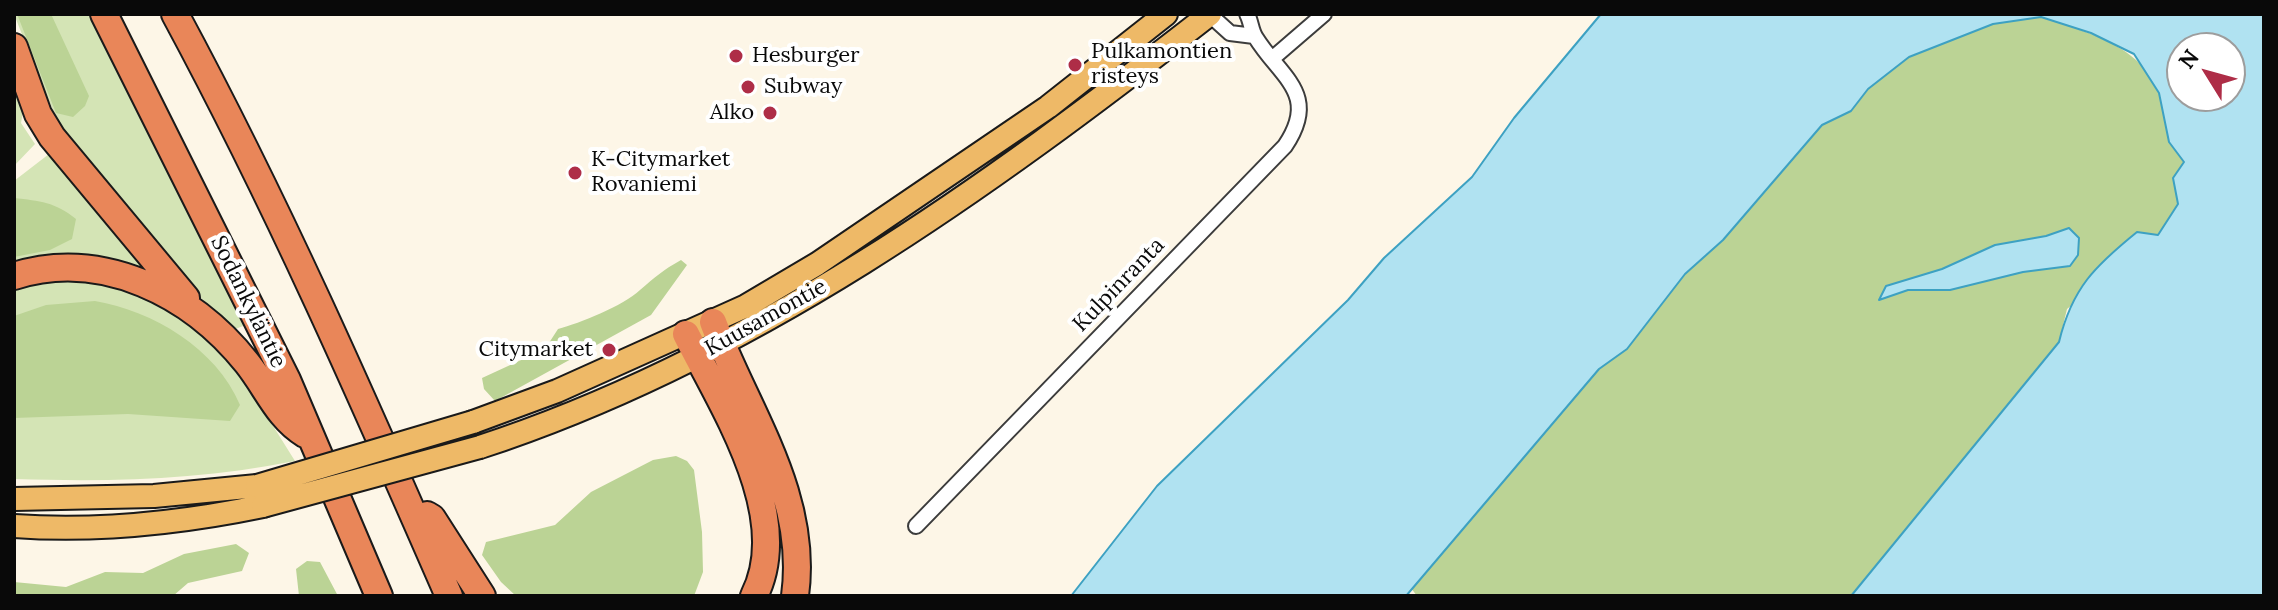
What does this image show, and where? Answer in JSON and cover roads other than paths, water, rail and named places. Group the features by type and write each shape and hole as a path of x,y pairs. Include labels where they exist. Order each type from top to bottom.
{"highway":[{"name":"Sodankyläntie","path":"104,14 256,317 379,596"},
{"path":"175,14 293,244 449,596"},
{"path":"14,47 38,114 52,137 203,319 247,363 287,423 311,438"},
{"path":"14,276 39,268 96,268 155,287 203,319"},
{"path":"717,333 785,487 797,545 795,596"},
{"path":"692,345 732,425 766,514 765,557 754,596"},
{"path":"410,506 432,518 482,596"}],"main road":[{"name":"Kuusamontie","path":"717,333 1048,107 1166,14"},
{"name":"Kuusamontie","path":"260,496 480,447 601,400 717,333 783,311 966,197 1210,14"},
{"name":"Kuusamontie","path":"260,496 692,345"},
{"path":"14,499 260,496"},
{"path":"14,526 67,529 150,525 260,496"}],"street":[{"path":"1210,14 1230,33 1254,36 1247,14"},
{"path":"1273,58 1324,14"},
{"name":"Kulpinranta","path":"916,526 1285,146 1295,131 1299,100 1292,84 1254,36"}],"water":[{"path":"1601,14 2264,14 2264,596 1851,596 2059,342 2078,292 2097,268 2137,232 2158,235 2178,204 2173,178 2184,162 2169,142 2159,93 2134,54 2091,33 2041,17 1993,24 1909,57 1868,89 1851,111 1822,125 1723,240 1685,274 1627,349 1599,369 1406,596 1071,596 1157,486 1348,300 1384,258 1472,177 1514,118"},
{"path":"2069,228 2079,238 2078,255 2070,266 2023,272 1950,290 1908,290 1879,300 1886,286 1942,269 1995,245 2046,236"}],"place":[{"name":"Hesburger","path":"736,56"},
{"name":"Pulkamontien risteys","path":"1075,65"},
{"name":"Subway","path":"748,87"},
{"name":"Alko","path":"770,113"},
{"name":"K-Citymarket Rovaniemi","path":"575,173"},
{"name":"Citymarket","path":"609,350"}]}
